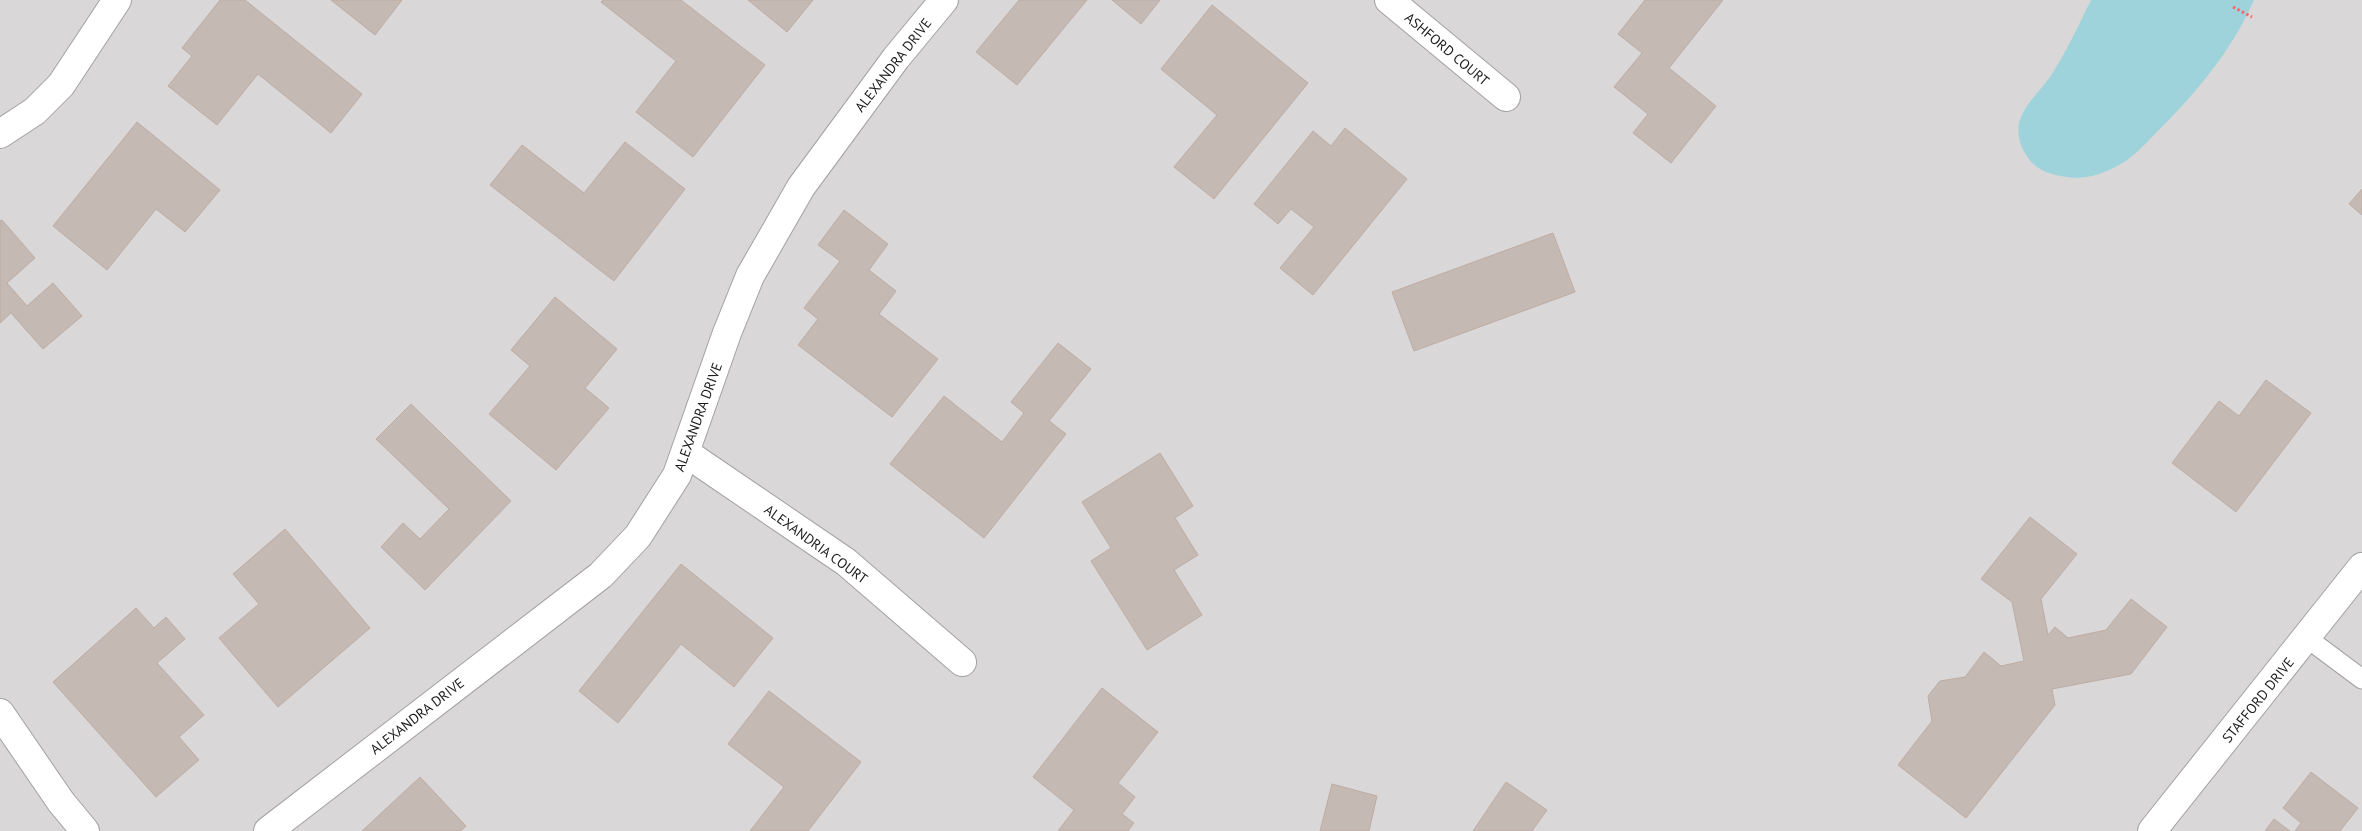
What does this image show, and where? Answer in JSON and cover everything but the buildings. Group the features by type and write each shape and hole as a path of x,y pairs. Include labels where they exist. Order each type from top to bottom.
{"street":[{"path":"0,134 34,111 61,85 117,0"},
{"name":"ALEXANDRA DRIVE","path":"268,831 601,575 638,536 677,475 727,333 750,276 801,187 896,58 944,0"},
{"name":"ASHFORD COURT","path":"1389,0 1506,97"},
{"name":"ALEXANDRIA COURT","path":"686,453 846,562 962,662"},
{"name":"STAFFORD DRIVE","path":"2152,831 2362,567"},
{"path":"0,713 61,802 85,831"}],"lane":[{"path":"2307,638 2362,680"}],"path":[{"path":"2233,7 2252,16"}],"shaded area":[{"path":"0,0 2362,0 2362,831 0,831"}],"water":[{"path":"2091,0 2254,0 2235,37 2199,87 2139,150 2129,159 2105,172 2076,178 2048,173 2032,163 2021,144 2018,128 2021,117 2030,101 2056,68"}]}
